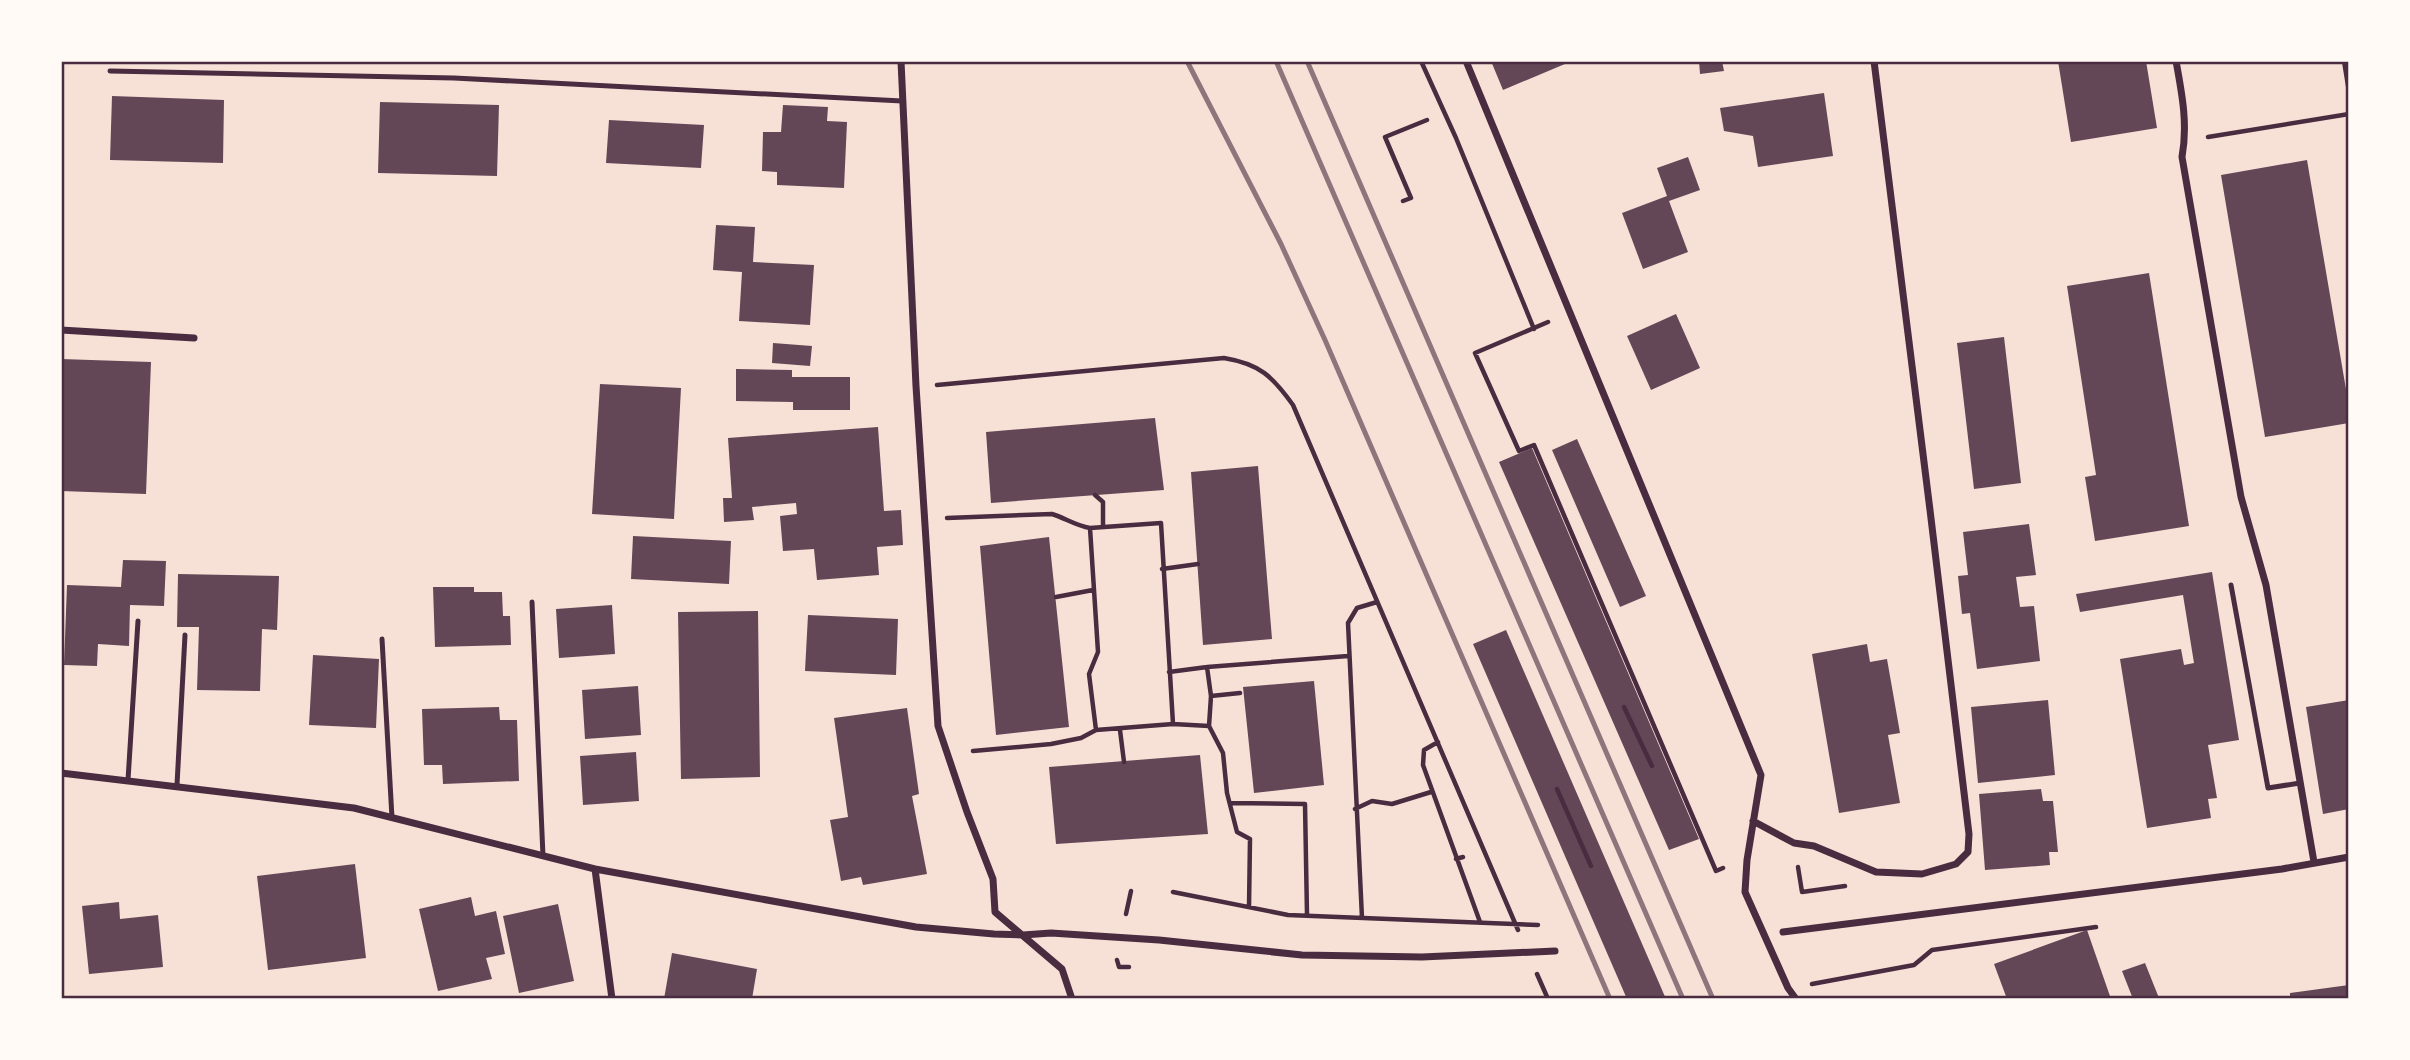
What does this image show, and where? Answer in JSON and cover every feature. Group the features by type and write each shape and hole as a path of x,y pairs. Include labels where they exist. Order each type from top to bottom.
{"street":[{"path":"901,61 916,386 938,726 993,880 995,912 1062,969 1072,999"},
{"path":"1466,61 1761,775 1747,860 1745,892 1788,988 1796,999"},
{"path":"1753,821 1794,843 1814,846 1876,873 1922,874 1956,864 1968,852 1969,834 1936,550 1906,331 1874,61"},
{"path":"2176,61 2185,114 2182,157 2241,496 2266,585 2314,862"},
{"path":"61,330 194,338"},
{"path":"61,773 354,808 594,869 916,927 1023,935 1051,933 1134,938 1302,956 1422,957 1555,951"},
{"path":"1783,932 2268,870 2349,857"},
{"path":"594,869 612,999"}],"lane":[{"path":"110,71 454,78 902,101"},
{"path":"2231,585 2268,788 2300,783"},
{"path":"532,602 543,856"},
{"path":"128,780 138,621"},
{"path":"177,785 185,635"},
{"path":"382,639 392,818"}],"path":[{"path":"1421,61 1456,138 1534,329"},
{"path":"2344,61 2349,92"},
{"path":"2214,137 2349,114"},
{"path":"1403,201 1411,198 1385,137 1427,120"},
{"path":"1571,311 1475,353 1519,451 1534,445 1716,871 1747,860"},
{"path":"916,386 1224,358 1244,361 1273,378 1293,405 1520,935"},
{"path":"1095,495 1102,502 1103,527"},
{"path":"943,519 1052,514 1068,519 1077,526 1090,528 1161,523 1173,724"},
{"path":"1090,528 1098,652 1089,674 1096,730"},
{"path":"1162,569 1198,564"},
{"path":"1056,597 1093,590"},
{"path":"1362,918 1348,623 1357,608 1377,602"},
{"path":"1170,672 1348,656"},
{"path":"1207,667 1211,696 1209,726 1223,753 1237,832 1250,839 1249,907"},
{"path":"1211,696 1240,693"},
{"path":"1625,707 1652,766"},
{"path":"973,751 1051,744 1081,738 1096,730 1173,724 1209,726"},
{"path":"1120,730 1124,762"},
{"path":"1438,742 1424,750 1423,765 1480,923"},
{"path":"1557,789 1591,866"},
{"path":"1355,809 1372,801 1392,804 1431,792"},
{"path":"1230,803 1305,804 1307,915"},
{"path":"1456,859 1463,857"},
{"path":"1802,892 1852,886"},
{"path":"1172,892 1288,915 1539,925"},
{"path":"1788,988 1914,965 1932,950 2096,927"},
{"path":"1537,973 1548,999"},
{"path":"1739,999 1746,999"}],"building":[{"path":"1491,61 1572,61 1503,90"},
{"path":"1699,61 1722,61 1724,71 1700,74"},
{"path":"2058,61 2146,61 2157,128 2071,142"},
{"path":"1824,93 1833,156 1758,167 1753,136 1724,131 1720,108"},
{"path":"112,96 224,100 223,163 110,160"},
{"path":"380,102 499,105 497,176 378,173"},
{"path":"783,105 828,107 827,121 847,122 844,188 777,185 777,172 762,171 763,132 781,132"},
{"path":"609,120 704,125 701,168 606,163"},
{"path":"1688,157 1700,190 1669,201 1688,252 1643,269 1622,213 1667,196 1657,168"},
{"path":"2307,160 2349,407 2349,423 2265,437 2221,175"},
{"path":"716,225 755,227 753,262 814,265 810,325 739,321 742,272 713,270"},
{"path":"2149,273 2189,526 2095,541 2085,477 2096,475 2067,286"},
{"path":"1676,314 1700,368 1651,390 1627,336"},
{"path":"2004,337 2021,483 1974,489 1957,343"},
{"path":"773,343 812,346 810,366 772,363"},
{"path":"61,359 151,362 146,494 61,491"},
{"path":"736,369 792,370 792,377 850,377 850,410 793,410 793,402 736,401"},
{"path":"600,384 681,388 674,519 592,514"},
{"path":"1155,418 1164,490 991,503 986,432"},
{"path":"878,427 884,511 901,510 903,545 877,547 879,575 817,580 814,549 783,551 780,516 797,514 796,503 752,507 754,520 724,522 723,498 732,498 728,438"},
{"path":"1577,439 1646,596 1620,607 1552,450"},
{"path":"1532,448 1699,839 1669,850 1499,462"},
{"path":"1258,466 1272,639 1203,645 1191,472"},
{"path":"2029,524 2036,575 2016,577 2020,607 2034,606 2040,661 1977,669 1970,613 1962,614 1958,576 1968,575 1963,532"},
{"path":"633,536 731,541 729,584 631,579"},
{"path":"1049,537 1069,727 996,735 980,546"},
{"path":"123,560 166,561 164,606 130,605 129,646 98,644 97,666 64,665 67,585 121,587"},
{"path":"2212,572 2239,740 2208,745 2217,798 2208,799 2211,818 2147,828 2120,659 2181,649 2184,665 2194,663 2183,595 2080,612 2076,594"},
{"path":"178,574 279,576 277,630 262,629 260,691 197,690 199,627 177,627"},
{"path":"433,587 474,587 474,592 502,592 503,616 510,616 511,645 435,647"},
{"path":"612,605 615,654 559,658 556,609"},
{"path":"758,611 760,777 681,779 678,612"},
{"path":"808,615 898,619 896,675 805,671"},
{"path":"1506,630 1666,999 1627,999 1473,644"},
{"path":"1867,644 1870,662 1887,659 1900,733 1888,735 1900,803 1839,813 1812,654"},
{"path":"313,655 379,659 376,728 309,725"},
{"path":"1314,681 1324,785 1254,793 1243,687"},
{"path":"638,686 641,735 585,739 582,690"},
{"path":"2048,700 2055,775 1978,783 1971,707"},
{"path":"2349,700 2349,809 2323,814 2306,707"},
{"path":"499,707 500,720 517,720 519,781 443,784 442,765 424,765 422,709"},
{"path":"907,708 919,794 912,796 927,874 863,885 861,877 841,881 830,820 848,817 834,718"},
{"path":"636,752 639,801 583,805 580,756"},
{"path":"1200,755 1208,834 1056,844 1049,767"},
{"path":"2041,789 2043,801 2053,801 2058,852 2049,852 2050,865 1985,870 1979,794"},
{"path":"355,864 366,958 268,970 257,876"},
{"path":"471,897 475,916 496,911 505,954 486,958 492,979 438,991 419,909"},
{"path":"119,902 120,919 158,915 163,967 89,974 82,906"},
{"path":"558,904 574,981 519,993 503,916"},
{"path":"2087,930 2111,999 2007,999 1994,964"},
{"path":"672,953 757,969 752,999 664,999"},
{"path":"2145,963 2159,998 2133,999 2122,971"},
{"path":"2349,985 2349,999 2290,999 2290,993"}],"railway":[{"path":"1187,61 1281,244 1325,340 1610,999"},
{"path":"1276,61 1683,999"},
{"path":"1307,61 1713,999"}]}
